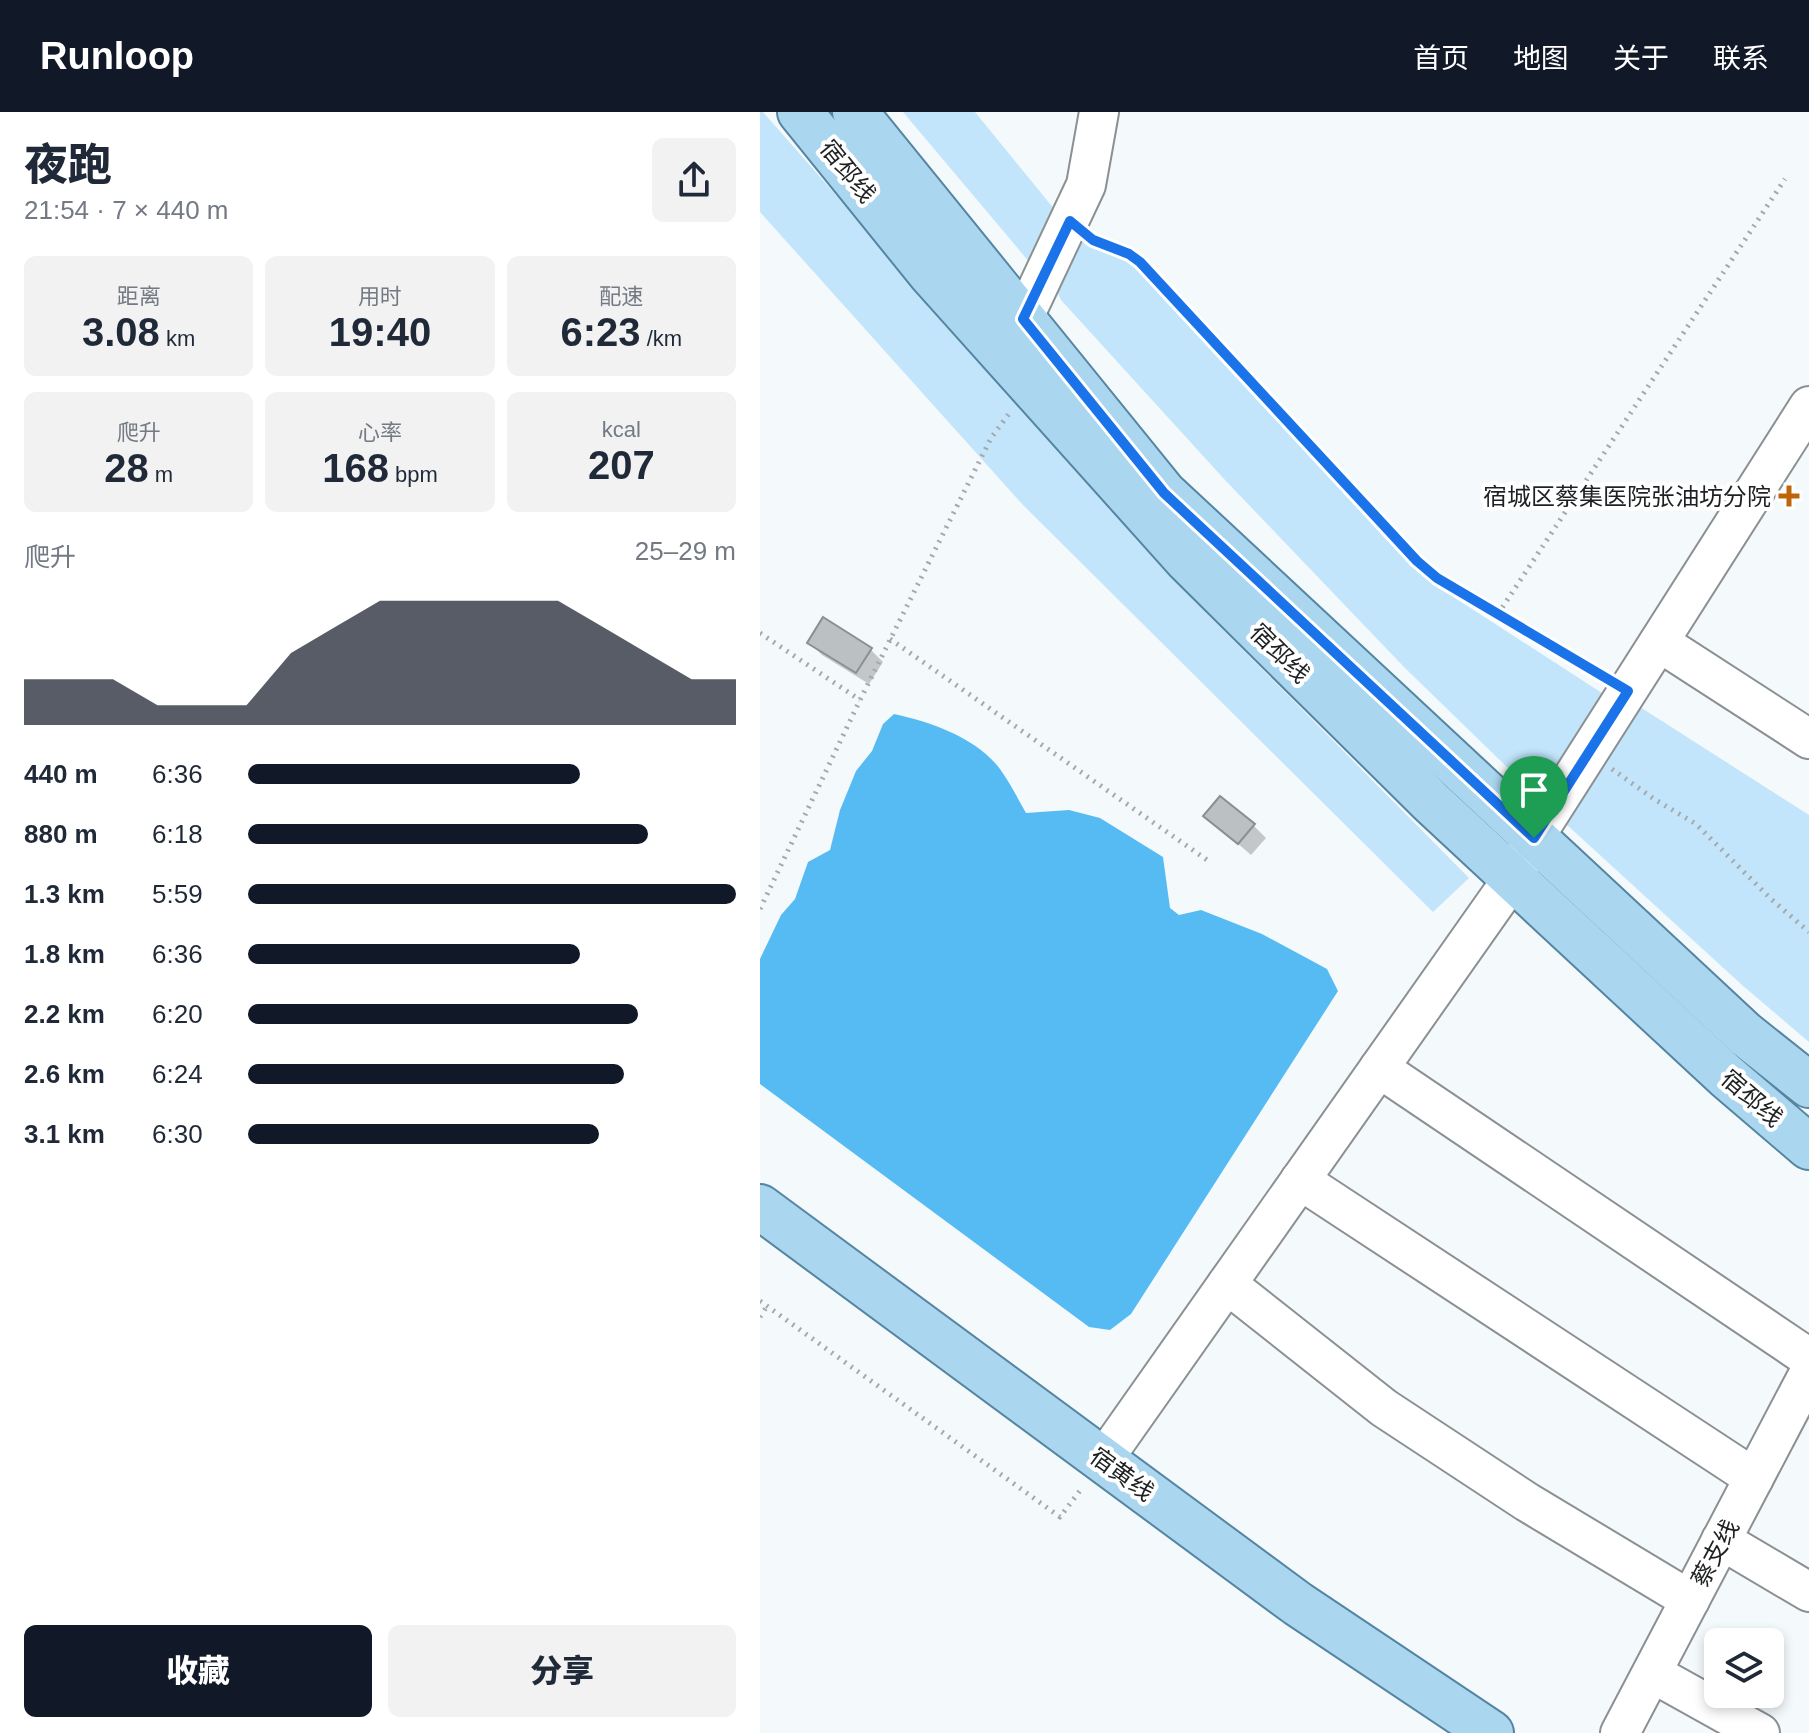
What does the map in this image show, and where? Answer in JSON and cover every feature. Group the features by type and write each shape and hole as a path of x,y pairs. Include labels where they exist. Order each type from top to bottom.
{"main road":[{"name":"宿邳线","path":"800,112 930,273 1188,561 1432,803 1726,1076 1809,1147"},
{"name":"宿邳线","path":"855,112 1164,493 1745,1034 1809,1085"},
{"name":"宿黄线","path":"760,1207 1298,1604 1491,1733"}],"street":[{"path":"1023,319 1086,185 1099,112"},
{"path":"1103,1460 1513,878 1534,838 1809,406"},
{"path":"1659,642 1809,739"},
{"path":"1379,1068 1809,1358"},
{"path":"1300,1180 1754,1478"},
{"path":"1227,1284 1384,1408 1527,1502 1690,1600"},
{"name":"蔡支线","path":"1620,1733 1809,1373"},
{"path":"1721,1540 1809,1592"},
{"path":"1652,1673 1760,1733"}],"path":[{"path":"1498,614 1785,179"},
{"path":"1070,221 1093,240 1129,254 1140,262 1417,561 1437,578 1628,691"},
{"path":"760,909 991,438 1030,385"},
{"path":"760,633 860,700"},
{"path":"890,639 1210,862"},
{"path":"1589,752 1654,799 1696,824 1809,932"},
{"path":"760,1301 1060,1517 1103,1460"},
{"path":"760,1317 767,1306"}],"shaded area":[{"path":"760,112 1175,581 1469,878 1433,912 1023,505 760,212"},
{"path":"903,112 975,112 1059,215 1036,270"},
{"path":"1082,236 1092,245 1130,262 1410,565 1435,585 1605,695 1545,804 1404,667 1225,480 1061,300 1056,288"},
{"path":"1640,707 1809,815 1809,1042 1566,824"}],"water":[{"path":"894,714 938,727 979,748 1000,769 1026,813 1069,810 1100,818 1163,857 1170,908 1179,915 1201,910 1262,934 1327,969 1338,991 1131,1314 1110,1330 1089,1327 760,1084 760,959 781,915 795,899 808,862 830,850 840,810 856,771 872,751 883,724"}],"building":[{"path":"823,617 872,648 856,673 807,643"},
{"path":"1220,796 1255,824 1238,844 1203,816"}],"place":[{"name":"宿城区蔡集医院张油坊分院","path":"1789,496"}],"route":[{"path":"1070,221 1093,240 1129,254 1140,262 1417,561 1437,578 1628,691 1534,838 1164,493 1023,319 1070,221"}]}
